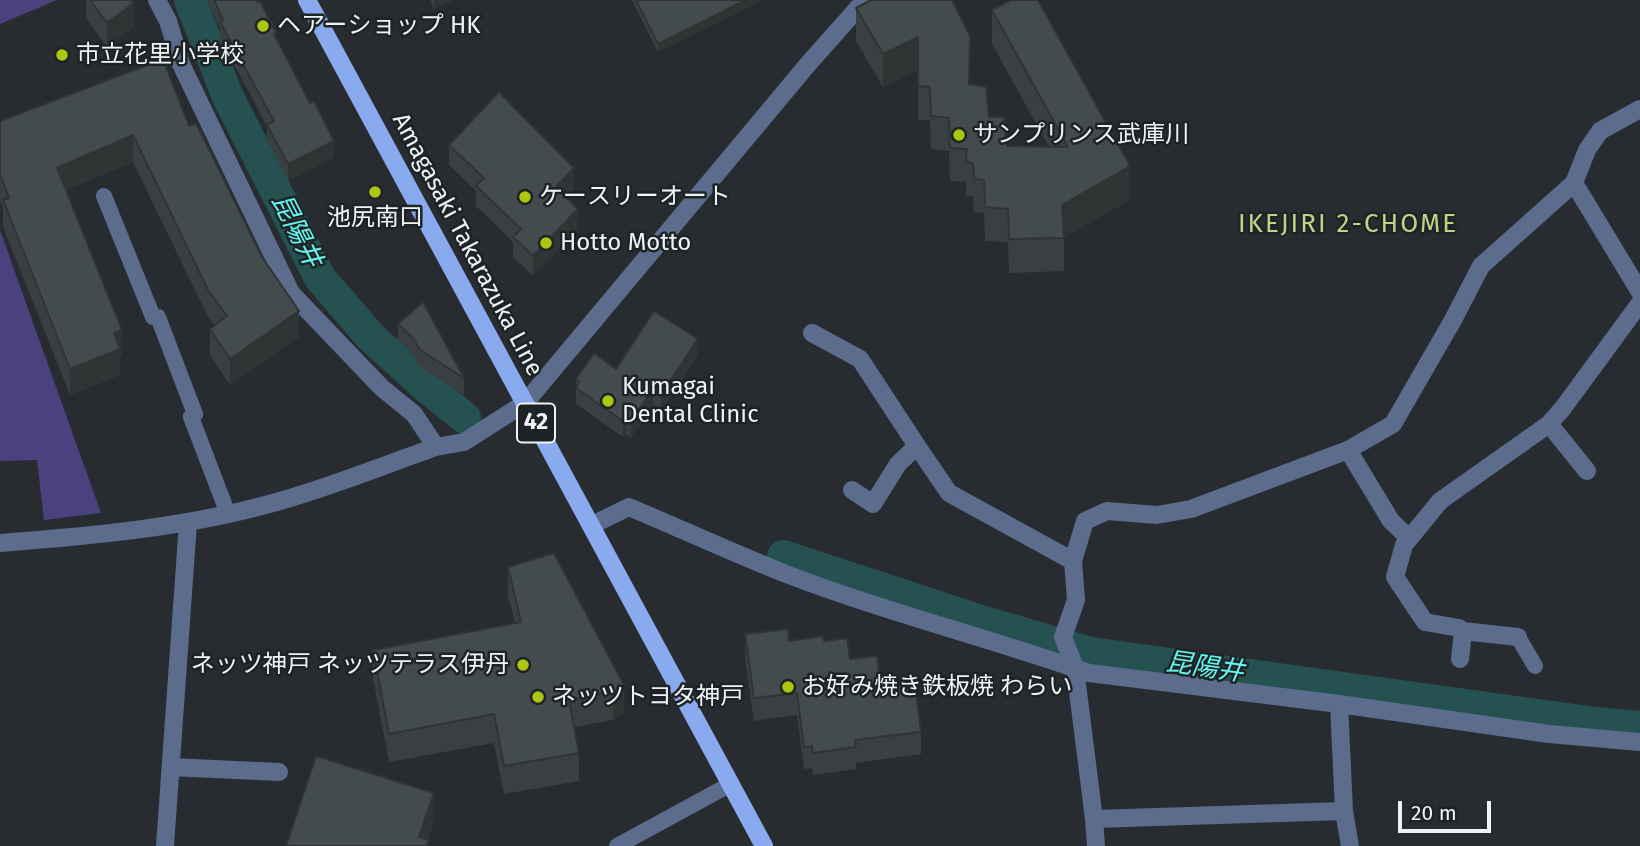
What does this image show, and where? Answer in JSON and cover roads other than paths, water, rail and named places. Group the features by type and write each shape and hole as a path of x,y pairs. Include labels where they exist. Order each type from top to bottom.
{"main road":[{"name":"Amagasaki Takarazuka Line","path":"307,0 764,846"}],"street":[{"path":"157,0 168,21 181,64 291,293 382,387 414,414 436,447"},
{"path":"0,542 72,537 188,523 272,504 436,447 464,442 525,402 845,20 865,0"},
{"path":"1096,846 1074,668 1063,637 1076,600 1073,561 1085,522 1107,511 1157,515 1191,509 1349,450 1393,424 1481,266 1574,183 1587,150 1600,131 1640,109"},
{"path":"1574,183 1640,292"},
{"path":"1518,637 1463,631 1425,622 1395,577 1404,545 1440,501 1549,424 1640,303"},
{"path":"812,333 855,347 860,359 949,493 1073,561"},
{"path":"1549,424 1587,471"},
{"path":"852,490 873,504 898,464 917,446"},
{"path":"1349,450 1391,521 1409,538"},
{"path":"592,525 629,507 787,574 1089,673 1339,704 1549,734 1640,742"},
{"path":"165,846 188,523"},
{"path":"1460,659 1463,631"},
{"path":"1339,704 1344,811 1350,846"},
{"path":"171,767 279,772"},
{"path":"1094,819 1344,811"}],"lane":[{"path":"104,196 153,317 158,317 195,414 191,417 228,514"},
{"path":"1518,637 1535,666"},
{"path":"617,846 731,784"}],"waterway":[{"name":"昆陽井","path":"190,0 227,95 320,278 371,337 465,418"},
{"name":"昆陽井","path":"783,556 978,620 1091,653 1640,727"}],"place":[{"name":"ヘアーショップ HK","path":"263,26"},
{"name":"市立花里小学校","path":"62,55"},
{"name":"サンプリンス武庫川","path":"959,135"},
{"name":"池尻南口","path":"375,192"},
{"name":"ケースリーオート","path":"525,197"},
{"name":"Hotto Motto","path":"546,243"},
{"name":"Kumagai Dental Clinic","path":"608,401"},
{"name":"ネッツ神戸 ネッツテラス伊丹","path":"523,665"},
{"name":"お好み焼き鉄板焼 わらい","path":"788,687"},
{"name":"ネッツトヨタ神戸","path":"538,697"}],"district":[{"name":"IKEJIRI 2-CHOME","path":"1348,225"}]}
